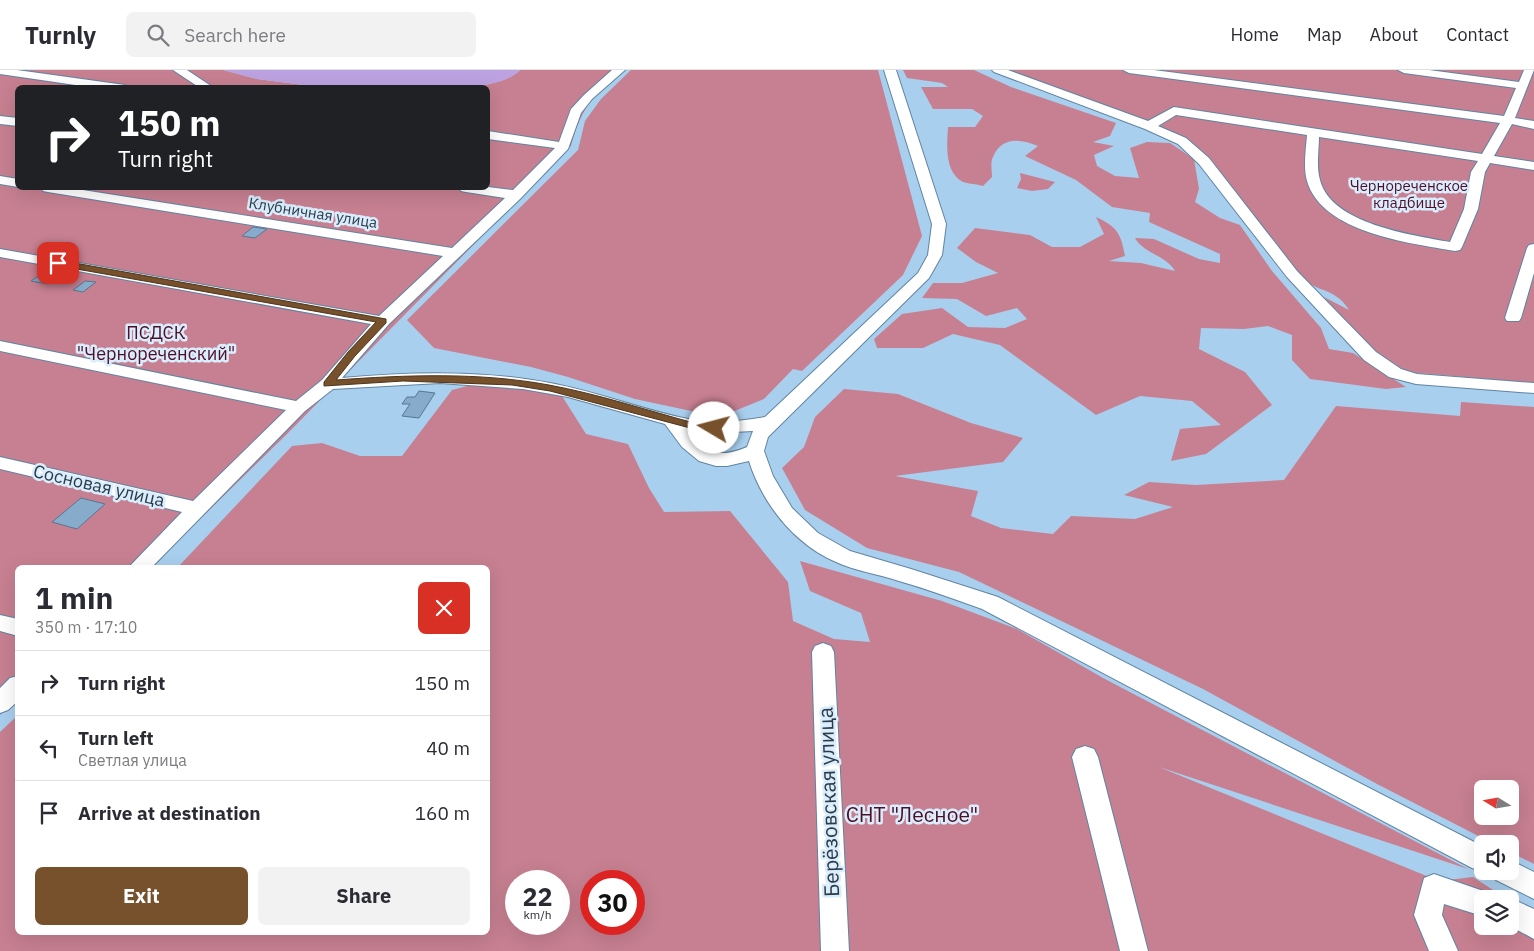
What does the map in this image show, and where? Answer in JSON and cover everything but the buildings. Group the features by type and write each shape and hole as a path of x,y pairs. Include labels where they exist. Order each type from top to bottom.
{"street":[{"path":"179,70 204,85"},
{"path":"141,565 299,406 328,384 352,354 383,321 516,195 564,146 575,112 588,97 619,70"},
{"path":"890,70 939,224 935,255 924,275 771,422 760,435 755,450 763,476 785,513 811,538 843,557 903,574 990,603 1474,855"},
{"path":"998,70 1150,126 1182,141 1204,161 1292,274 1370,356 1395,373 1416,379 1534,388"},
{"path":"1130,70 1534,125"},
{"path":"1404,70 1523,86"},
{"path":"1313,134 1313,180 1323,202 1353,221 1401,237 1455,247 1471,209 1478,172 1508,120 1530,70"},
{"path":"0,71 103,85"},
{"path":"1150,126 1174,111 1313,134 1534,166"},
{"path":"0,120 15,122"},
{"path":"490,135 564,146"},
{"path":"0,180 15,182"},
{"name":"Клубничная улица","path":"61,190 455,253"},
{"path":"480,190 516,195"},
{"path":"1514,318 1534,248"},
{"path":"0,253 383,321"},
{"path":"0,346 299,406"},
{"path":"328,384 403,378 512,382 550,388 672,420 714,428 742,427 771,422"},
{"path":"672,420 690,446 705,457 719,461 736,460 755,450"},
{"name":"Сосновая улица","path":"0,463 199,508"},
{"path":"0,623 15,627"},
{"name":"Берёзовская улица","path":"823,652 835,951"},
{"path":"0,703 15,688"},
{"path":"1085,757 1134,951"},
{"path":"1519,878 1534,886"},
{"path":"1444,951 1428,915 1434,887 1474,900"},
{"path":"1519,915 1534,925"}],"green space":[{"name":"ПСДСК \"Чернореченский\"","path":"0,70 223,70 257,79 304,85 15,85 15,190 490,190 490,85 484,85 511,77 520,70 624,70 597,95 584,111 571,146 287,434 153,565 15,565 15,700 0,715"},
{"path":"631,70 878,70 922,236 903,275 802,371 793,369 764,399 732,412 691,411 635,399 531,367 434,348 407,320 578,150 585,121 601,99"},
{"path":"903,70 974,70 1011,87 1116,123 1110,136 1093,142 1114,146 1094,155 1097,166 1115,176 1139,178 1130,148 1147,142 1170,143 1194,159 1199,189 1195,202 1220,218 1240,225 1272,271 1321,328 1329,349 1353,353 1406,387 1386,389 1310,379 1292,360 1292,335 1268,326 1244,329 1201,328 1199,349 1245,372 1272,405 1206,454 1171,461 1180,429 1221,425 1192,401 1140,396 1096,415 1000,345 953,334 923,348 877,348 874,339 902,314 942,308 968,327 1005,328 1027,319 1017,308 986,316 957,299 922,298 933,283 962,283 998,273 976,262 957,248 975,228 1030,235 1052,247 1080,247 1104,234 1096,217 1109,224 1120,236 1122,242 1125,256 1109,261 1141,263 1175,271 1166,261 1144,248 1135,238 1154,239 1199,259 1220,263 1220,254 1149,222 1150,213 1112,207 1076,180 1025,156 1038,146 1032,144 1012,141 1001,145 992,159 992,177 983,186 963,182 952,172 950,165 947,149 948,127 975,127 983,116 972,109 933,109 921,87 948,87 942,83 907,78"},
{"name":"Чернореченское кладбище","path":"1005,70 1534,70 1534,383 1395,371 1386,358 1368,346 1324,297 1349,310 1344,303 1338,297 1308,283 1303,278 1232,190 1186,141"},
{"path":"1020,173 1055,182 1048,189 1032,191 1017,188 1021,179"},
{"name":"СНТ \"Лесное\"","path":"471,385 520,388 562,396 586,434 628,444 649,488 664,512 730,511 788,582 793,621 834,639 870,642 861,613 810,591 800,561 942,601 1017,629 1105,679 1468,869 1159,767 1439,881 1473,877 1474,880 1478,880 1493,890 1474,890 1474,935 1519,935 1519,907 1534,916 1534,951 0,951 0,732 15,718 15,935 490,935 490,565 180,565 292,446 322,443 360,456 402,456 452,390"},
{"path":"844,389 898,394 971,423 1023,438 1003,462 895,476 978,491 971,516 1001,528 1053,534 1071,516 1135,519 1173,507 1124,495 1149,482 1196,485 1284,480 1336,406 1460,416 1461,402 1534,407 1534,864 1519,856 1519,835 1476,835 1377,784 1203,689 959,572 867,548 805,510 782,468 804,447 815,417"}],"shaded area":[{"path":"223,70 520,70 511,77 484,85 304,85 257,79"}],"route":[{"path":"58,263 383,321 352,354 328,384 403,378 512,382 550,388 694,426 714,428"}]}
